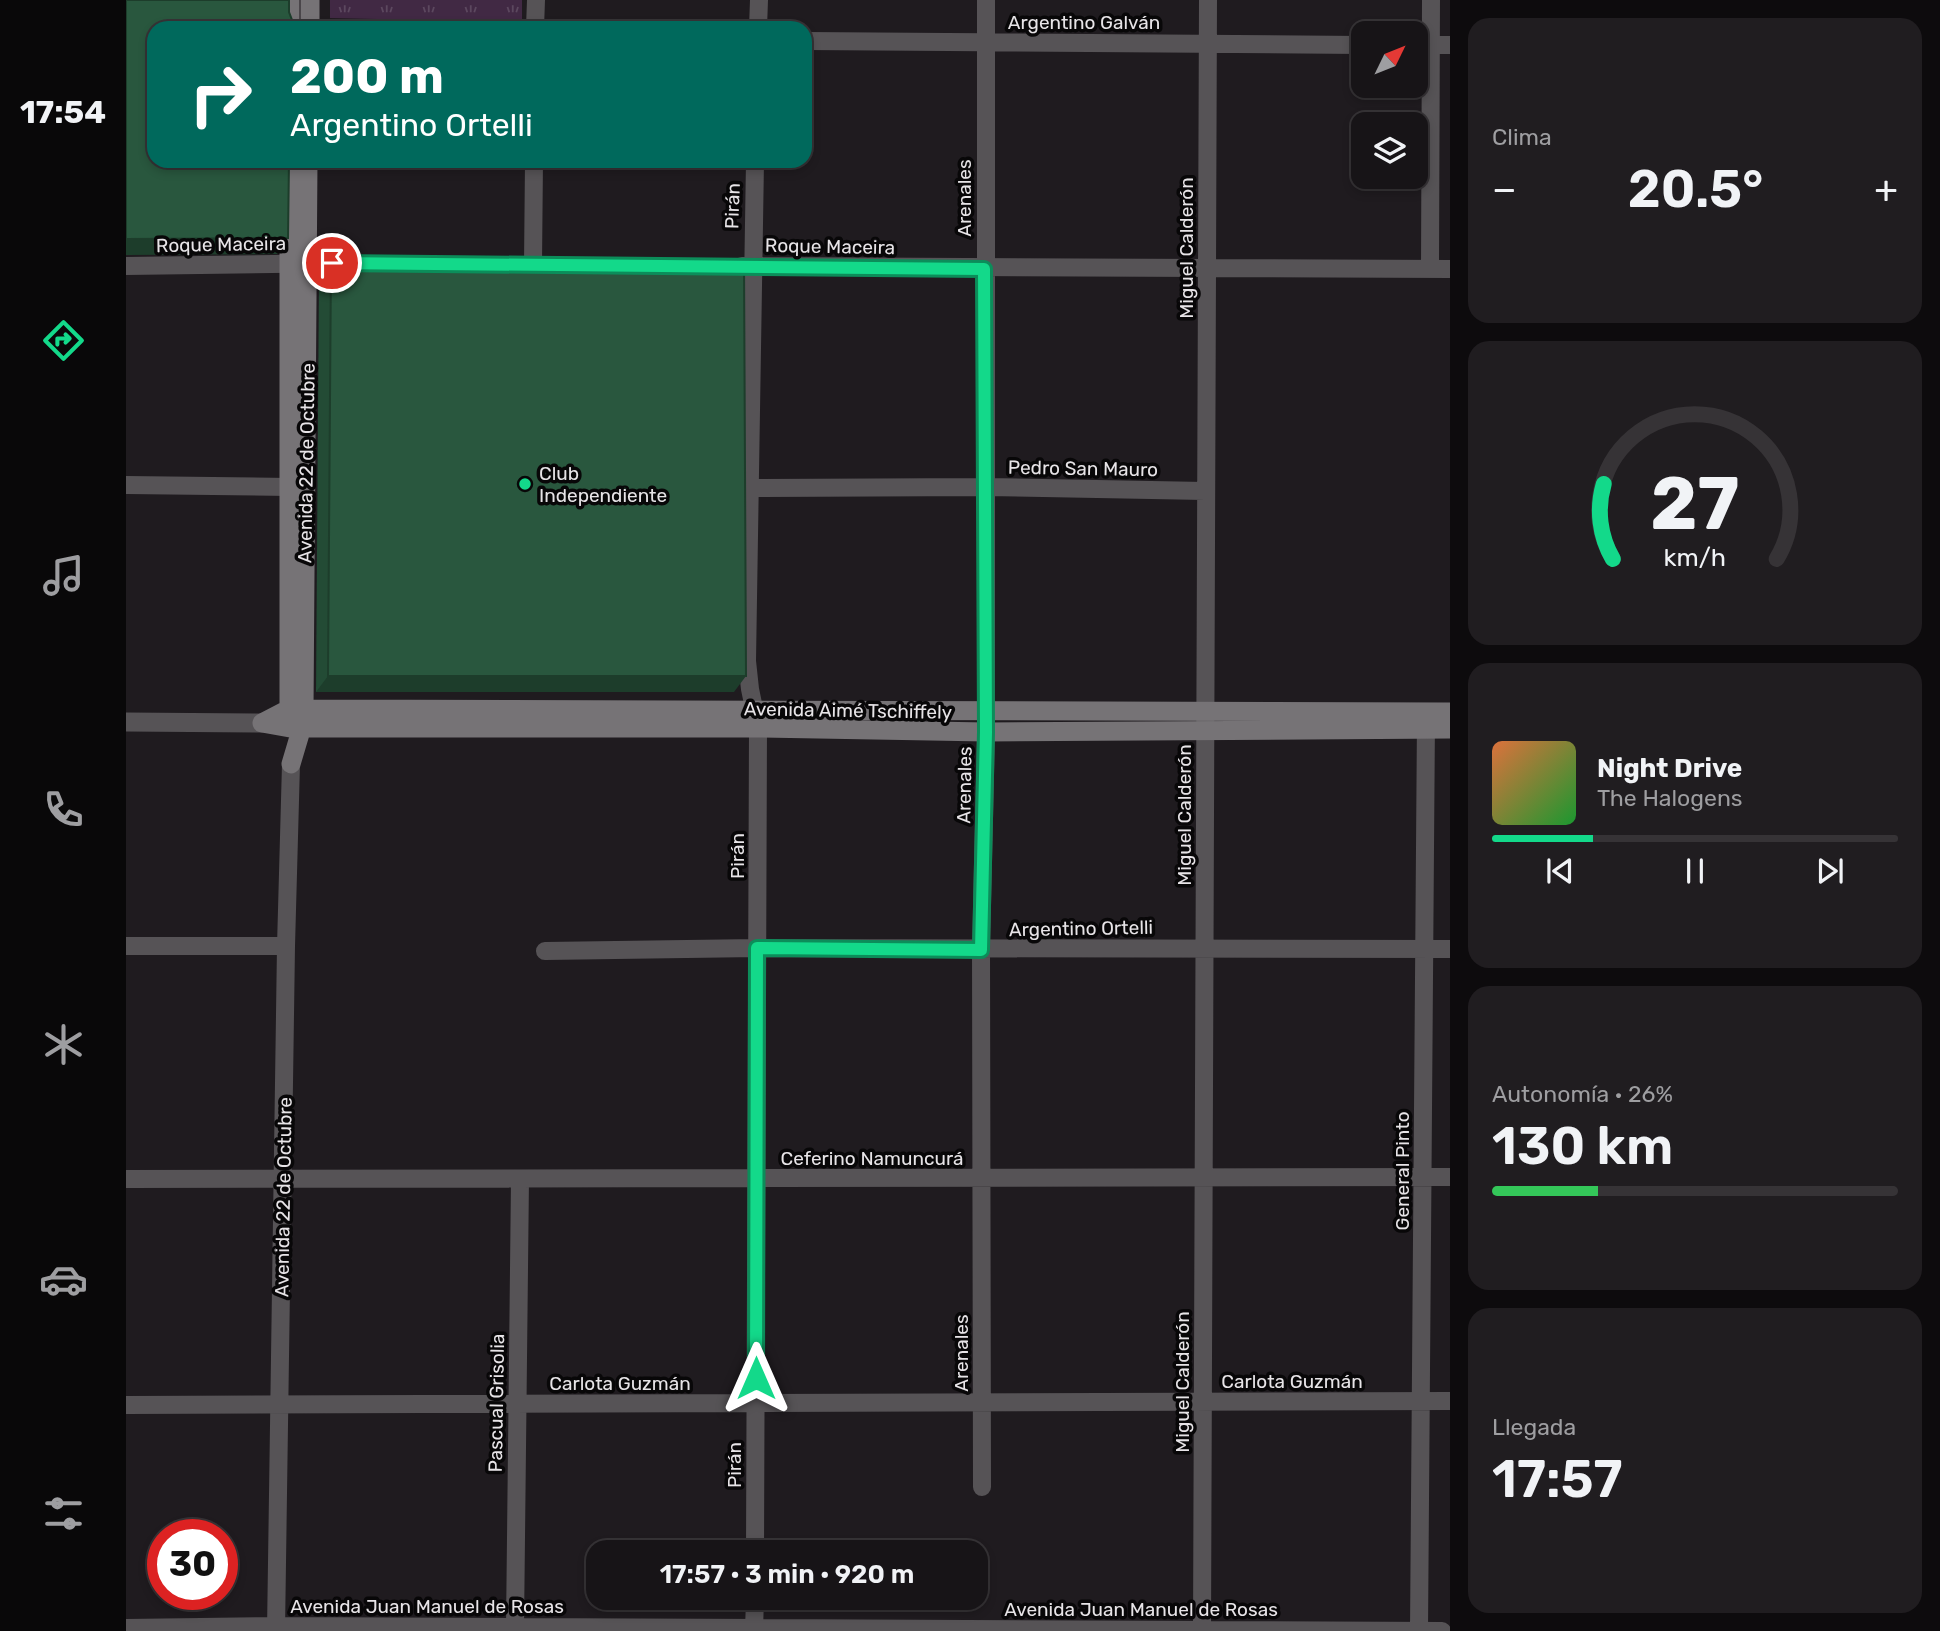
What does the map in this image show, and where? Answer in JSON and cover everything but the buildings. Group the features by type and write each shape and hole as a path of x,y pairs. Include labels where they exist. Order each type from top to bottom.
{"main road":[{"path":"290,0 290,21"},
{"path":"310,0 310,21"},
{"name":"Avenida 22 de Octubre","path":"290,168 298,264 296,718 291,764"},
{"name":"Avenida 22 de Octubre","path":"296,718 290,487 298,264 308,168"},
{"name":"Avenida Aimé Tschiffely","path":"296,718 753,709 985,712 1205,721 1426,720 1450,712"},
{"path":"262,723 296,718"},
{"name":"Avenida Aimé Tschiffely","path":"296,718 986,732 1205,721"},
{"name":"Avenida Aimé Tschiffely","path":"1426,720 1450,729"}],"street":[{"path":"536,0 536,21"},
{"path":"758,21 759,0"},
{"name":"Arenales","path":"982,1487 981,950 986,732 986,0"},
{"name":"Miguel Calderón","path":"1202,1631 1208,0"},
{"path":"1427,21 1431,0"},
{"name":"Argentino Galván","path":"812,41 1351,44"},
{"path":"1428,45 1450,45"},
{"path":"1425,98 1430,269"},
{"path":"534,168 534,265"},
{"name":"Pirán","path":"755,168 747,661 758,728 755,1540"},
{"name":"Roque Maceira","path":"126,266 374,263"},
{"name":"Roque Maceira","path":"724,266 1450,269"},
{"path":"126,485 290,487"},
{"name":"Pedro San Mauro","path":"750,488 986,487 1205,491"},
{"name":"General Pinto","path":"1419,1631 1426,720"},
{"path":"126,722 262,723"},
{"name":"Avenida 22 de Octubre","path":"276,1628 291,764"},
{"path":"126,946 286,946"},
{"name":"Argentino Ortelli","path":"545,951 757,948 1450,949"},
{"name":"Ceferino Namuncurá","path":"126,1179 1450,1177"},
{"name":"Pascual Grisolia","path":"515,1627 520,1179"},
{"name":"Carlota Guzmán","path":"126,1405 1450,1401"},
{"path":"754,1630 755,1610"},
{"name":"Avenida Juan Manuel de Rosas","path":"126,1628 1441,1631"}],"green space":[{"path":"330,0 522,0 522,21 330,18"}],"place":[{"name":"Club Independiente","path":"525,484"}],"route":[{"path":"332,263 984,269 986,732 981,950 757,948 756,1378"}]}
